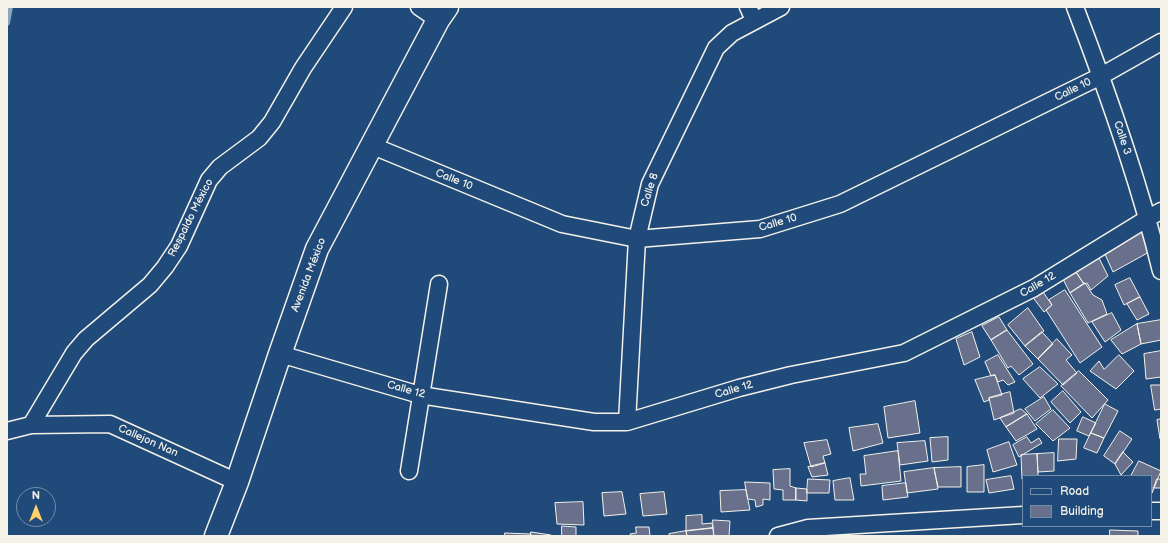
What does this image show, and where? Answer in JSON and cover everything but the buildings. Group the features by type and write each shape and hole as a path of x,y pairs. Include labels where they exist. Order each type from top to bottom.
{"street":[{"name":"Respaldo México","path":"31,425 74,353 86,339 150,285 165,267 179,246 209,180 220,167 259,138 272,122 303,68 344,7"},
{"path":"419,7 443,14"},
{"name":"Calle 8","path":"627,422 636,239 650,184 716,48 751,14 781,7"},
{"name":"Calle 3","path":"1075,7 1154,215 1161,271"},
{"name":"Avenida México","path":"216,536 237,482 317,249 443,14"},
{"name":"Calle 10","path":"373,146 562,224 636,239 760,229 840,204 1101,76 1161,42"},
{"name":"Calle 12","path":"280,354 420,395 594,422 627,422 791,374 904,353 1034,288 1154,215"},
{"path":"409,471 439,284"},
{"name":"Callejon Nan","path":"7,431 31,425 110,424 237,482"},
{"path":"778,536 808,528 1022,515"}],"waterway":[{"path":"7,23 10,7"}]}
